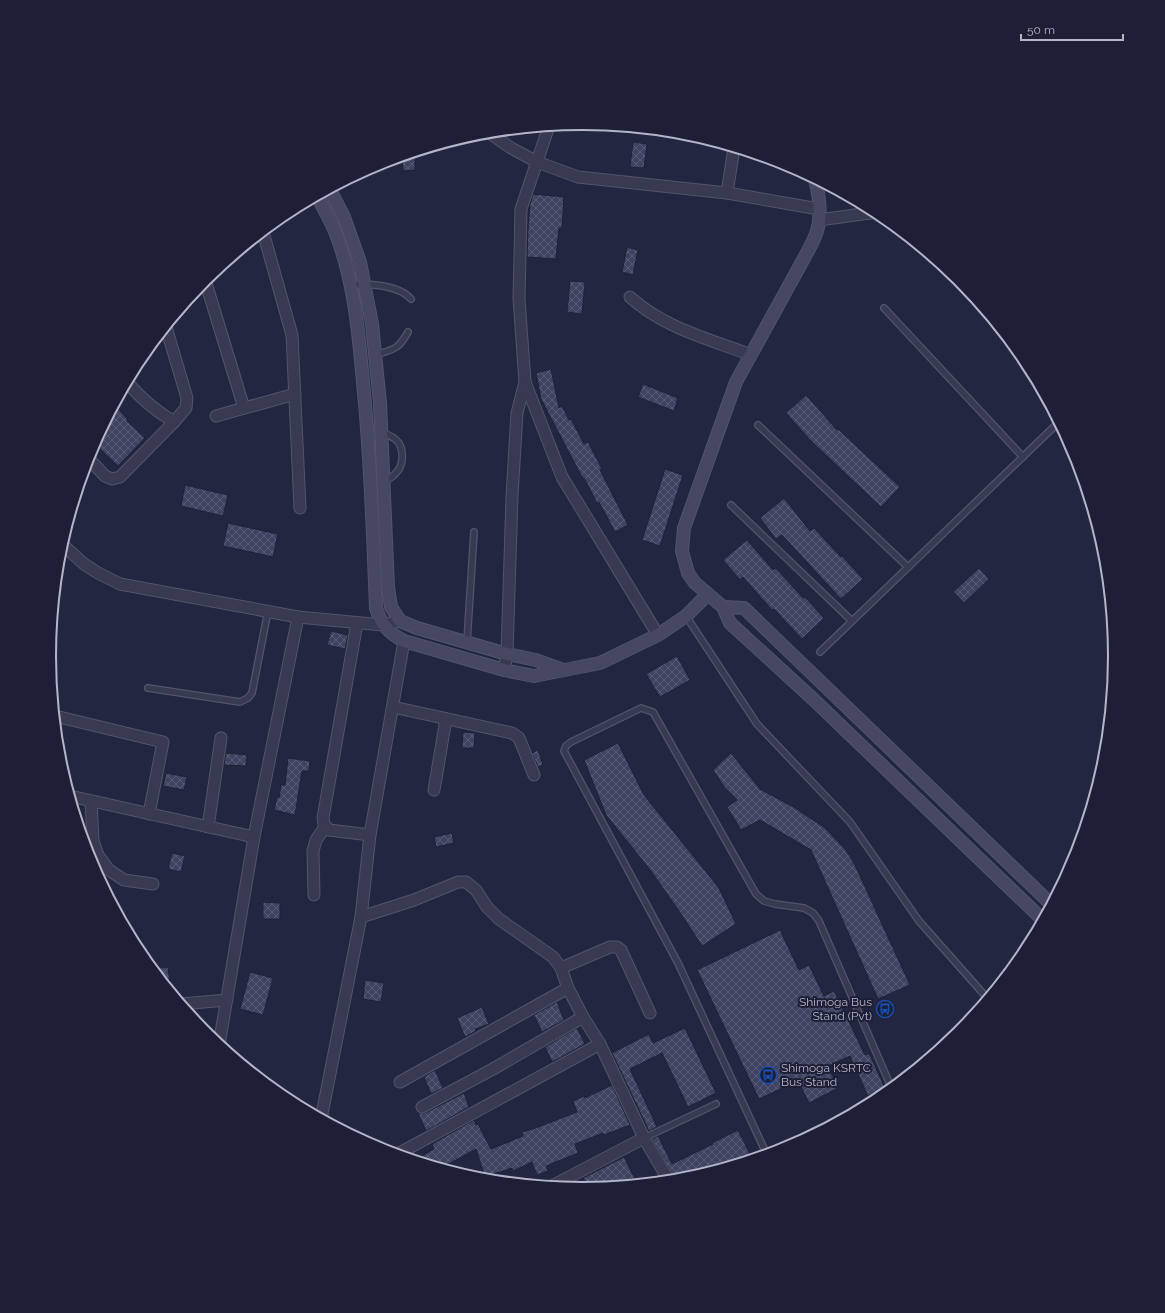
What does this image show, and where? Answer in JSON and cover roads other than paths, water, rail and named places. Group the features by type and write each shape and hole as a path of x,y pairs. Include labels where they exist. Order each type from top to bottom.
{"street":[{"path":"547,131 521,209 519,299 525,382 562,477 658,635"},
{"path":"496,138 511,148 537,162 578,178 727,193 819,214 864,212"},
{"path":"727,193 733,152"},
{"path":"816,185 819,214 817,232 808,252 736,382 684,528 682,551 688,573 695,583 723,607 730,623 813,698 1040,916"},
{"path":"332,194 344,217 360,262 372,324 381,432 388,587 391,606 400,621"},
{"path":"320,201 334,228 351,285 359,332 368,436 376,608 378,618 383,625 392,634 404,641 504,670 534,676 562,669 584,667 600,663 658,635 686,616 708,594"},
{"path":"264,237 290,327 295,394 300,508"},
{"path":"207,287 244,408"},
{"path":"630,298 643,309 672,326 751,355"},
{"path":"93,463 105,476 112,479 120,477 186,408 186,398 167,333"},
{"path":"504,670 507,654 516,413 525,382"},
{"path":"131,387 157,412 174,422"},
{"path":"216,416 295,394"},
{"path":"67,549 84,564 120,584 298,617 383,625 400,621 417,628 507,654 536,660 562,669"},
{"path":"723,607 744,608 1048,901"},
{"path":"220,1038 254,837 298,617"},
{"path":"357,623 323,818 325,827 329,830 370,835"},
{"path":"322,1114 361,917 370,835 404,641"},
{"path":"393,707 512,733 519,738 534,775"},
{"path":"60,717 163,742 149,814"},
{"path":"434,790 446,718"},
{"path":"208,827 221,738"},
{"path":"75,797 254,837"},
{"path":"91,801 93,841 98,856 109,870 124,880 153,884"},
{"path":"314,894 313,851 316,840 325,827"},
{"path":"361,917 414,900 458,882 466,882 476,890 487,907 499,919 553,957 561,968 568,988 583,1017 600,1044 644,1138 666,1176"},
{"path":"561,968 610,947 621,950 650,1013"},
{"path":"400,1082 568,988"},
{"path":"187,1004 226,1000"},
{"path":"422,1107 583,1017"},
{"path":"403,1151 600,1044"},
{"path":"559,1182 644,1138"}],"lane":[{"path":"351,285 364,284 400,290 411,299"},
{"path":"884,308 1023,457"},
{"path":"375,355 396,348 402,344 408,332"},
{"path":"758,425 908,567"},
{"path":"820,652 1056,425"},
{"path":"381,432 396,439 402,452 402,460 398,472 383,482"},
{"path":"731,505 852,621"},
{"path":"467,642 474,532"},
{"path":"148,688 240,702 248,698 252,693 268,611"},
{"path":"686,616 757,724 850,822 919,921 985,996"},
{"path":"764,1150 678,963 564,751 566,746 571,742 641,708 653,712 756,894 764,900 775,904 804,908 813,913 819,921 890,1084"},
{"path":"644,1138 716,1104"}],"place":[{"name":"Shimoga Bus Stand (Pvt)","path":"885,1009"},
{"name":"Shimoga KSRTC Bus Stand","path":"768,1075"}]}
